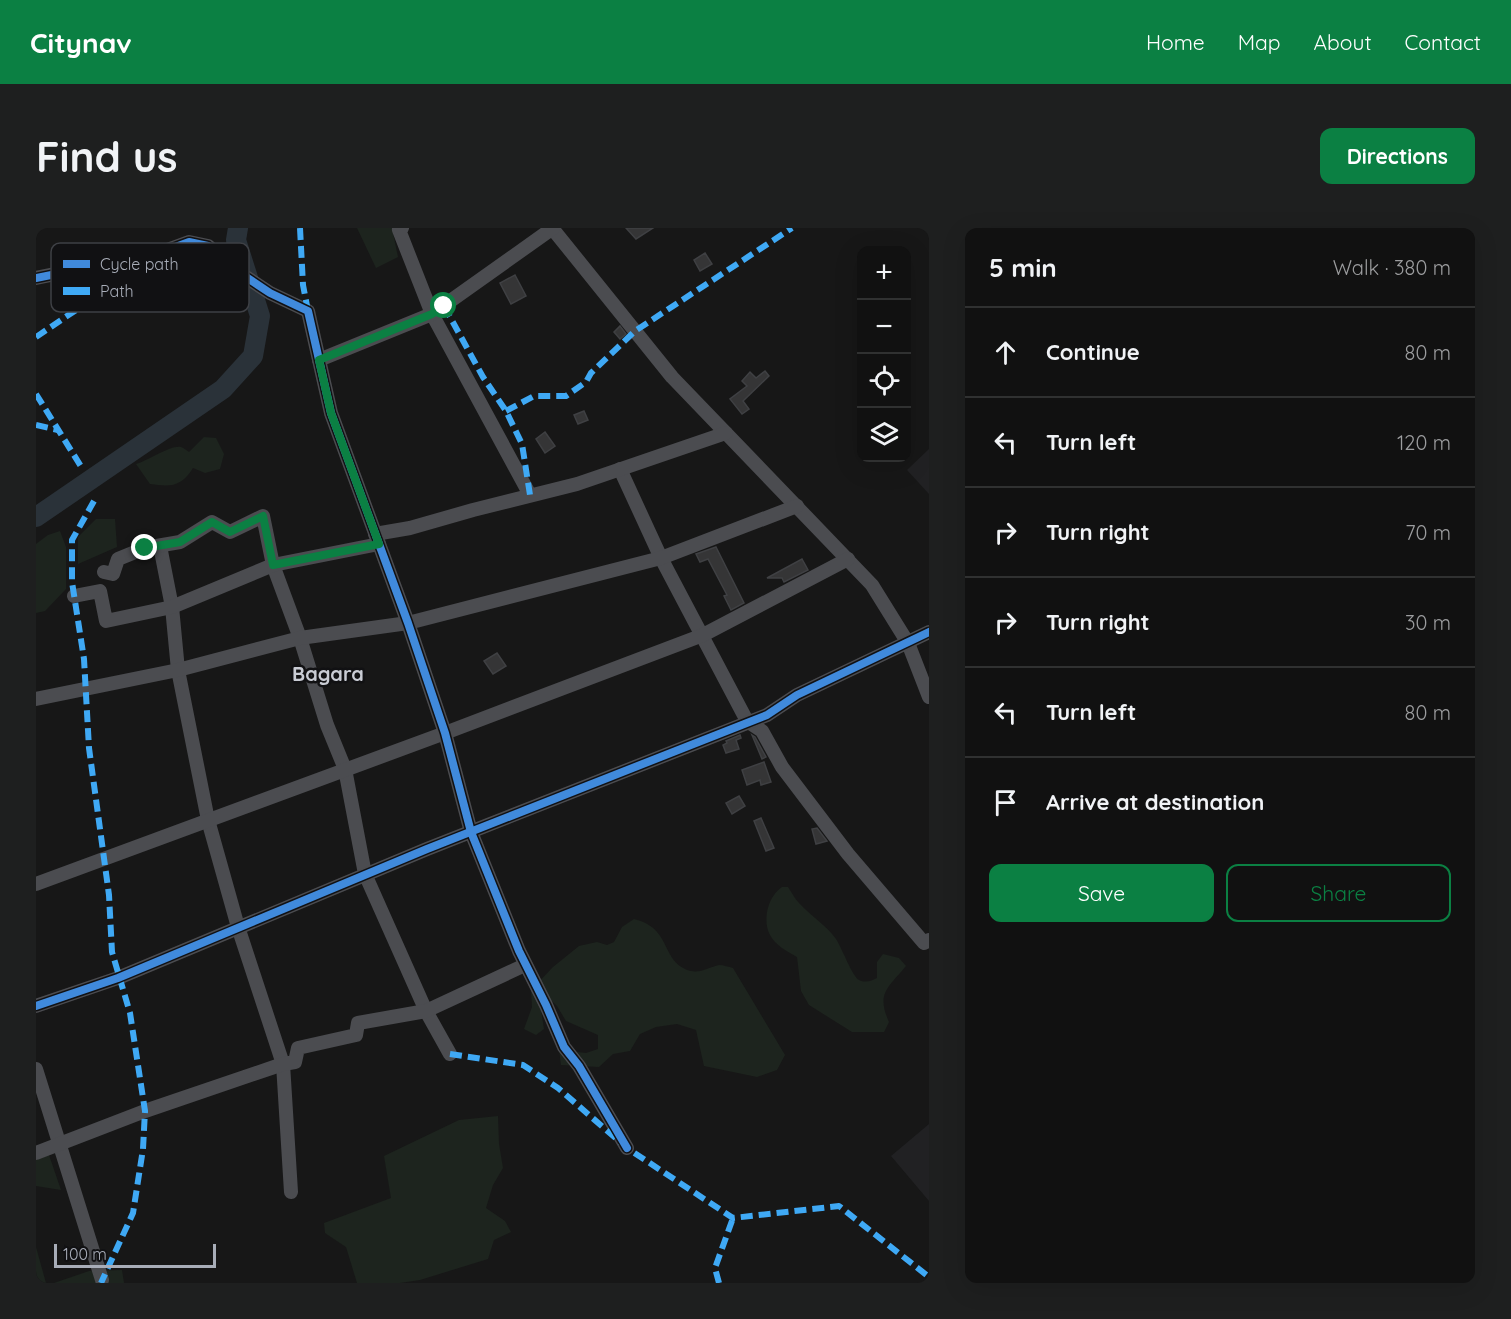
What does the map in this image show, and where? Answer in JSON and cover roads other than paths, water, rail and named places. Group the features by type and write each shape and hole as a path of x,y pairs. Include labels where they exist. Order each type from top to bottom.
{"street":[{"path":"402,228 399,230 432,314 530,495"},
{"path":"319,360 432,314 552,228 672,377 872,585 908,643 929,698"},
{"path":"36,278 51,275"},
{"path":"249,279 270,293 308,311 331,413 408,623 445,733 471,831 525,965 564,1047 579,1066 627,1148"},
{"path":"74,596 100,591 106,621 172,607 273,565 577,484 726,433"},
{"path":"620,469 661,558 747,721 762,731 782,767 848,854 924,943 929,940"},
{"path":"36,699 178,670 300,638 408,623 661,558 797,506"},
{"path":"104,572 113,574 118,559 145,548 180,542 212,522 230,532 263,516 273,565 300,638 327,725 345,769 365,874 426,1011 450,1054"},
{"path":"160,546 172,607 178,670 208,820 238,927 283,1064 291,1192"},
{"path":"36,884 703,635 848,560"},
{"path":"36,1006 118,978 471,831 591,786 747,721 767,715 797,695 929,632"},
{"path":"36,1153 145,1111 283,1064 296,1062 298,1048 356,1035 358,1023 426,1011 525,965"},
{"path":"36,1068 102,1280"}],"waterway":[{"path":"237,243 238,228"},
{"path":"36,517 223,389 253,356 260,316 249,281"}],"district":[{"name":"Bagara","path":"328,673"}]}
